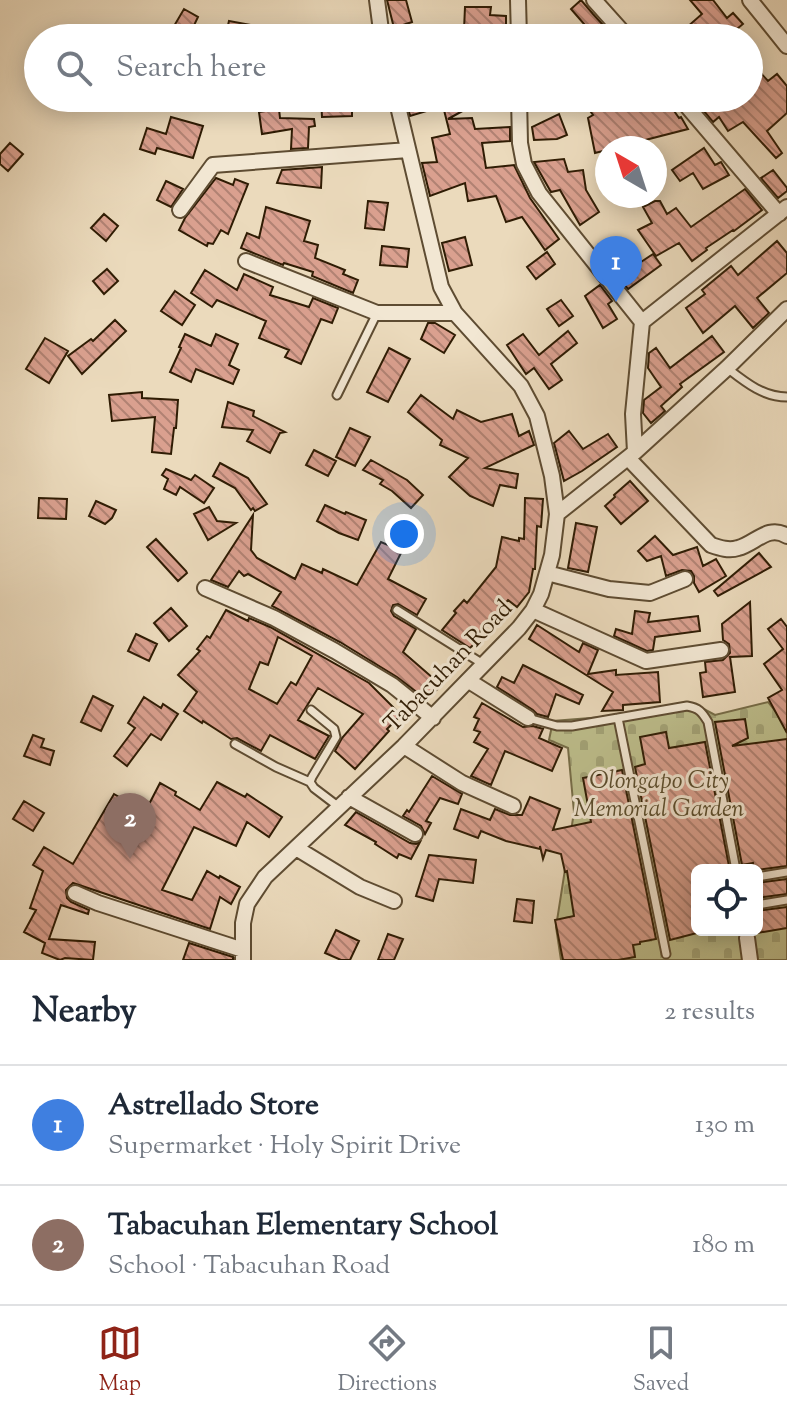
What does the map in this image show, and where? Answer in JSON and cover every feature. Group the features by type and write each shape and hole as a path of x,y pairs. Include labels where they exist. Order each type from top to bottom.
{"street":[{"path":"377,0 380,24"},
{"path":"518,0 519,24"},
{"path":"594,0 615,24"},
{"path":"750,0 787,46"},
{"name":"Tabacuhan Road","path":"243,955 243,923 247,904 265,877 485,665 533,610 552,555 557,514 552,476 537,416 521,386 455,313 441,287 399,112"},
{"path":"519,112 524,164 539,193 642,322 632,455 711,545 722,549 738,548 775,531 787,536"},
{"path":"642,322 783,211 693,112"},
{"path":"180,210 213,165 408,150"},
{"path":"246,261 377,313 455,313"},
{"path":"557,514 632,455 787,309"},
{"path":"547,573 609,589 650,593 685,579"},
{"path":"205,588 274,618 335,651 392,685 433,718"},
{"path":"533,610 646,661 721,650"},
{"path":"469,681 528,718"},
{"path":"404,746 462,783 513,806"},
{"path":"344,802 415,834"},
{"path":"296,848 360,887 394,901"},
{"path":"75,893 243,955"},
{"path":"746,936 750,960"}],"lane":[{"path":"337,395 377,313"},
{"path":"727,368 752,387 776,397 787,397"},
{"path":"397,610 485,665"},
{"path":"528,718 557,726 572,726 687,706 702,711 708,722 735,864"},
{"path":"310,782 336,737 334,729 311,710"},
{"path":"618,718 666,954"},
{"path":"235,744 344,802"},
{"path":"763,876 787,872"},
{"path":"763,904 787,900"}],"green space":[{"name":"Olongapo City Memorial Garden","path":"768,702 787,726 787,960 561,960 556,927 574,812 568,748 549,740 553,721 704,709 715,715"}],"building":[{"path":"387,0 406,0 412,22 393,24"},
{"path":"581,0 602,24 584,24 571,9"},
{"path":"690,0 713,0 727,18 733,13 743,24 691,24 702,14"},
{"path":"465,7 491,7 490,15 506,16 506,24 464,24"},
{"path":"184,9 198,17 195,24 175,24"},
{"path":"777,74 787,86 787,113 767,131 782,153 776,158 743,122 728,131 719,117 713,122 705,112 763,112 763,75 768,81"},
{"path":"259,112 279,112 280,118 314,119 315,126 309,127 308,148 291,149 292,129 262,134"},
{"path":"322,112 352,112 352,116 322,117"},
{"path":"444,112 461,112 448,119 472,118 475,129 510,127 510,141 482,143 486,168 514,165 530,198 559,239 545,250 522,217 506,222 496,196 468,201 465,183 430,196 422,163 437,162 432,138 450,134"},
{"path":"591,112 675,112 688,129 661,136 595,136 595,153 588,118 593,115"},
{"path":"559,114 567,135 557,139 534,140 532,127"},
{"path":"171,117 203,126 193,158 157,148 155,154 140,149 147,128 166,134"},
{"path":"10,143 23,154 8,171 0,164 0,154"},
{"path":"704,148 715,165 721,162 729,175 703,189 693,173 680,181 672,170"},
{"path":"564,159 568,172 583,170 586,190 599,212 580,225 560,190 551,192 534,162"},
{"path":"322,167 321,188 277,183 282,170"},
{"path":"773,170 787,188 778,198 761,178"},
{"path":"216,178 233,185 235,179 248,184 228,234 221,230 213,244 208,243 207,246 179,230"},
{"path":"166,181 183,189 171,207 157,200"},
{"path":"745,189 762,210 692,261 679,243 656,256 638,230 652,223 644,208 664,208 667,214 676,208 691,227"},
{"path":"368,201 388,203 384,230 365,228"},
{"path":"266,207 310,221 304,241 318,245 315,258 345,270 343,274 358,280 353,293 312,276 313,272 283,265 241,248 247,233 259,238"},
{"path":"104,214 118,226 106,241 91,228"},
{"path":"465,237 472,265 449,271 442,243"},
{"path":"777,241 787,253 787,273 757,298 769,313 753,328 735,306 703,333 686,308 705,294 702,290 731,266 738,275"},
{"path":"382,246 409,249 407,267 380,265"},
{"path":"603,247 623,274 653,254 661,265 628,289 598,250"},
{"path":"547,252 555,264 536,279 527,267"},
{"path":"107,269 118,281 104,294 93,281"},
{"path":"205,270 237,290 244,274 273,287 270,295 309,307 313,298 338,308 332,323 321,319 301,364 285,357 289,350 259,338 266,321 217,300 212,307 191,293"},
{"path":"600,285 612,301 608,304 617,319 603,328 585,296"},
{"path":"175,291 195,305 182,325 161,311"},
{"path":"561,300 573,316 559,326 547,309"},
{"path":"115,320 126,331 82,374 68,356 91,339 93,341"},
{"path":"428,323 435,323 455,335 444,353 421,339"},
{"path":"568,331 577,343 551,364 562,380 549,389 534,368 526,374 507,345 523,334 539,355"},
{"path":"185,334 211,346 216,334 238,344 229,365 239,370 233,384 196,369 191,382 170,372"},
{"path":"712,336 724,352 680,384 682,387 661,406 665,411 651,423 643,413 644,400 661,387 648,368 649,353 656,348 670,368"},
{"path":"45,338 68,351 49,383 26,369"},
{"path":"389,348 410,359 388,402 367,392"},
{"path":"142,392 142,398 178,400 171,454 152,452 155,417 112,421 109,395"},
{"path":"421,395 453,419 457,410 481,422 512,414 519,436 529,431 534,445 485,468 518,474 516,488 500,485 493,506 470,496 449,477 468,458 440,445 442,440 408,412"},
{"path":"228,402 254,411 253,416 285,432 280,433 270,453 247,441 253,430 222,427"},
{"path":"350,428 370,437 355,466 336,457"},
{"path":"569,431 583,449 608,434 617,447 564,481 554,443"},
{"path":"314,450 336,461 328,476 306,465"},
{"path":"371,460 407,480 423,495 411,508 380,484 383,480 363,470"},
{"path":"220,463 248,478 267,504 251,510 235,488 213,476"},
{"path":"166,469 191,480 195,475 214,488 204,503 180,487 176,495 164,489 168,479 162,475"},
{"path":"630,481 648,501 621,524 605,506"},
{"path":"39,498 67,499 66,519 38,518"},
{"path":"525,498 543,499 541,527 537,526 535,569 529,592 517,607 508,600 476,636 479,639 470,648 442,630 456,613 454,611 464,600 467,603 496,567 502,537 519,541 519,538 524,539"},
{"path":"96,501 116,510 105,524 89,516"},
{"path":"325,505 366,520 358,540 317,521"},
{"path":"209,507 217,521 236,523 208,540 194,514"},
{"path":"253,515 251,550 257,558 295,579 302,564 322,573 323,569 357,585 381,542 402,551 388,579 426,599 417,615 398,604 393,605 391,611 416,629 403,652 441,685 427,700 397,677 340,642 272,606 281,592 239,571 228,587 211,580"},
{"path":"576,523 597,527 588,572 568,568"},
{"path":"655,536 673,555 697,547 703,566 716,559 726,576 699,592 691,571 682,570 666,576 661,556 647,561 638,551"},
{"path":"156,539 186,571 178,581 147,547"},
{"path":"759,553 771,567 718,596 714,591"},
{"path":"750,602 752,656 730,657 735,692 703,697 700,673 706,672 705,662 723,660 730,653 729,644 723,640 722,624"},
{"path":"171,608 187,626 169,641 154,623"},
{"path":"226,610 248,621 249,618 369,683 401,715 355,769 335,751 363,714 318,688 298,720 329,736 315,759 270,735 261,751 237,738 231,739 184,711 197,692 178,675 200,651 197,649 207,636 210,638","holes":["278,637 312,656 296,685 291,682 277,704 249,689 260,662 268,665"]},
{"path":"635,611 650,613 648,622 698,616 700,631 655,637 653,650 647,651 614,636 616,629 632,634"},
{"path":"781,619 787,627 787,733 768,698 782,690 764,664 783,649 768,629"},
{"path":"537,625 579,652 583,643 598,650 588,674 616,670 616,675 658,672 660,702 623,705 623,710 602,711 613,692 529,639"},
{"path":"136,634 157,644 149,661 128,651"},
{"path":"523,665 583,695 579,704 556,694 548,717 537,714 497,687 502,677 514,683"},
{"path":"93,696 113,706 101,731 81,722"},
{"path":"144,697 178,714 161,740 151,734 127,766 114,756 135,728 128,723"},
{"path":"482,703 523,727 543,729 539,738 562,748 552,771 505,751 491,785 471,776 488,749 474,742 480,732 474,730 479,719 474,717"},
{"path":"745,719 748,738 732,746 787,739 787,866 763,869 763,864 742,864 715,722"},
{"path":"666,732 669,748 705,742 729,864 691,864 691,935 670,940 635,767 645,764 640,737"},
{"path":"33,735 44,739 41,747 54,751 50,765 24,756"},
{"path":"622,770 656,939 633,945 635,957 563,960 555,920 574,916 561,854 546,850 543,859 540,846 540,849 506,841 481,831 478,838 454,829 461,809 490,820 495,809 510,815 522,815 530,797 560,809 553,830 591,822 583,778"},
{"path":"432,776 462,794 458,804 440,798 426,821 431,823 425,834 421,826 403,816 407,810 409,812"},
{"path":"217,782 245,797 247,794 282,817 269,837 247,822 236,846 194,827 162,890 192,900 207,871 240,887 231,904 220,897 210,929 73,883 66,890 67,898 89,910 88,914 61,905 49,939 95,942 93,960 60,960 42,953 45,943 24,932 36,910 30,908 43,871 33,865 44,847 73,864 114,794 145,812 160,783 200,810"},
{"path":"24,801 44,813 33,831 13,819"},
{"path":"356,812 410,843 420,842 411,859 399,854 397,858 345,825"},
{"path":"429,855 476,860 473,883 439,879 433,901 416,896"},
{"path":"787,879 787,894 763,897 763,882"},
{"path":"517,899 534,901 532,923 514,921"},
{"path":"787,907 787,928 763,932 763,910"},
{"path":"336,930 359,941 350,960 341,960 325,953"},
{"path":"388,934 403,939 394,960 378,960"},
{"path":"189,943 233,957 233,960 183,960"}],"place":[{"name":"Astrellado Store","path":"616,302"},
{"name":"Tabacuhan Elementary School","path":"130,859"}]}
